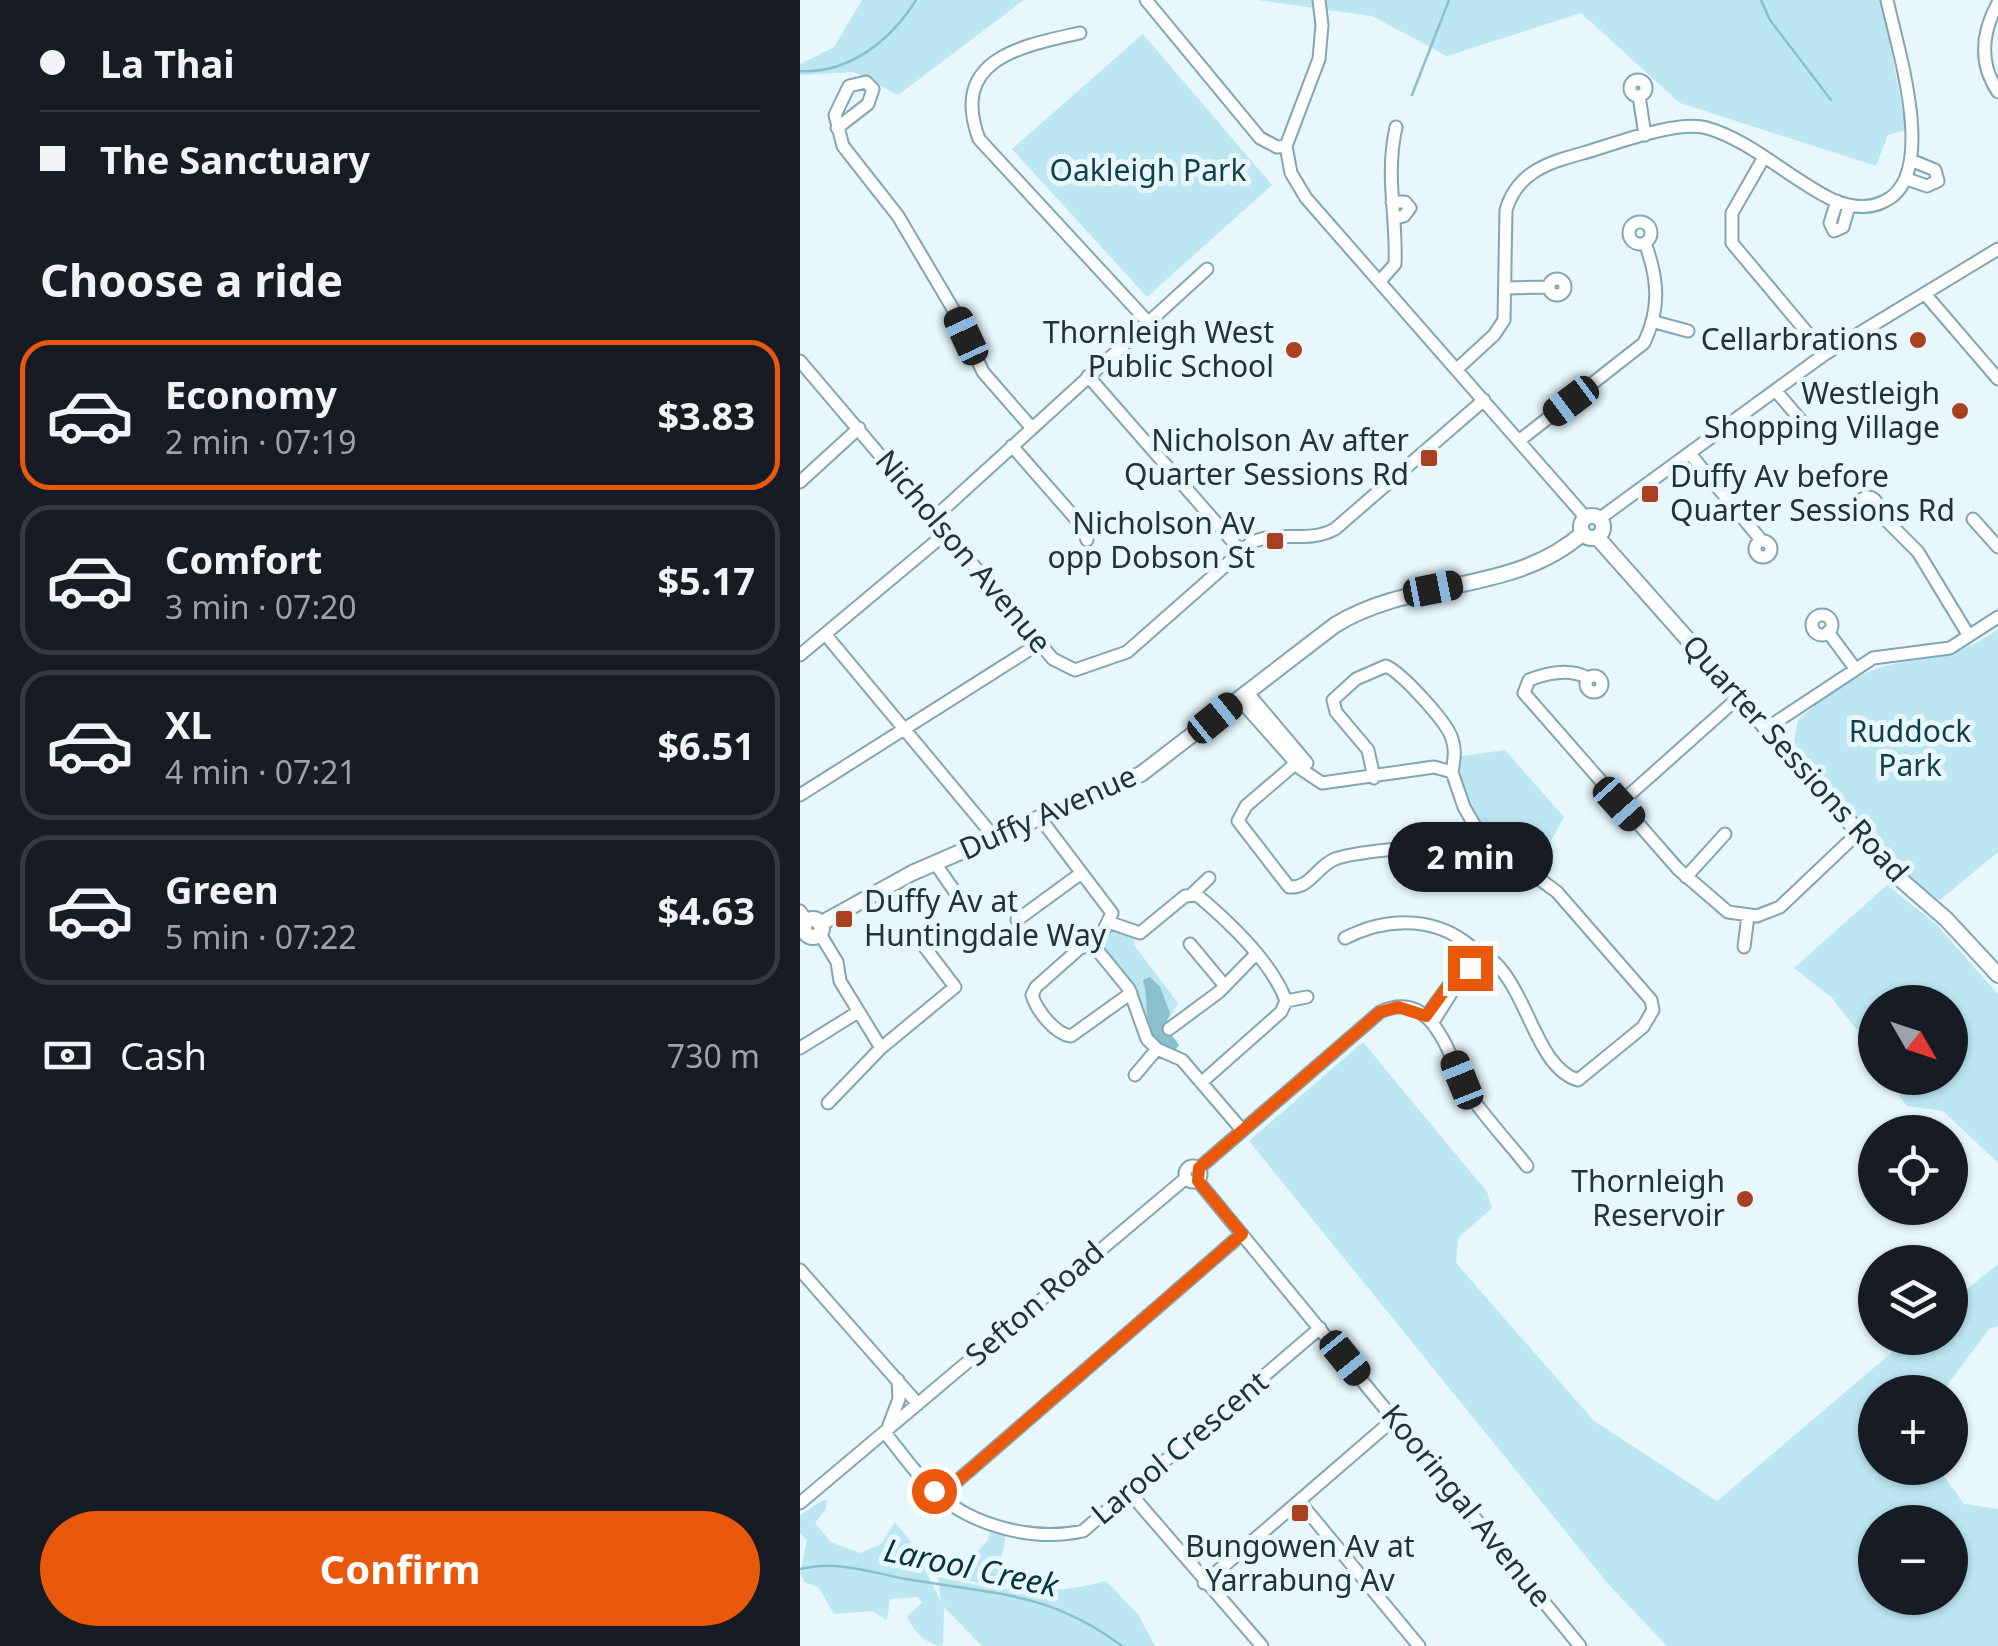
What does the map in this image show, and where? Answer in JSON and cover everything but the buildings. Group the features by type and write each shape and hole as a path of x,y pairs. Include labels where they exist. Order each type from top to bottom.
{"main road":[{"path":"1590,535 1593,518"},
{"name":"Duffy Avenue","path":"809,928 876,889 1141,774 1334,625 1365,608 1400,595 1524,570 1590,535"},
{"name":"Quarter Sessions Road","path":"1590,535 1858,833 1998,975"}],"street":[{"path":"1146,0 1260,138 1277,148 1286,146"},
{"path":"1318,0 1322,25 1315,76 1286,146 1292,173 1306,198 1593,518 1691,455 1825,354 1998,248"},
{"path":"1457,368 1500,328 1507,288 1506,210 1511,194 1525,177 1546,164 1645,136 1706,128 1843,204 1876,206 1892,198 1913,161 1909,114 1887,0"},
{"path":"1998,3 1982,39 1990,81 1998,92"},
{"path":"1080,33 1000,56 980,75 973,90 973,123 979,138 1152,316"},
{"path":"1639,96 1645,136"},
{"path":"1381,280 1395,264 1387,170 1396,127"},
{"path":"838,128 843,146 887,198 934,277 982,372 1031,427"},
{"path":"1763,159 1732,212 1732,243 1825,354"},
{"path":"1906,179 1927,186 1938,181 1935,170 1913,161"},
{"path":"1520,440 1644,343 1654,322 1654,268 1644,243"},
{"path":"934,517 1152,316 1169,307 1206,269"},
{"path":"1507,288 1549,287"},
{"path":"1925,294 1996,374"},
{"path":"1654,322 1688,330"},
{"name":"Nicholson Avenue","path":"800,362 1040,643 1058,663 1075,670 1121,654 1240,550 1270,536 1314,537 1335,529 1484,400"},
{"path":"1088,376 1240,550"},
{"path":"1776,392 1804,424"},
{"path":"800,482 858,428"},
{"path":"1012,446 1082,526 1086,540"},
{"path":"1691,455 1761,540"},
{"path":"1876,510 1918,552 1969,636"},
{"path":"1982,528 1998,547"},
{"path":"800,655 946,533"},
{"path":"1767,728 1854,668 1890,654 1950,648 1998,617"},
{"path":"1828,632 1854,668"},
{"path":"825,634 995,838"},
{"path":"800,795 1040,643"},
{"path":"1345,938 1372,926 1416,922 1453,933 1477,954 1492,959 1511,980 1541,1043 1574,1079 1589,1074 1652,1015 1650,1000 1557,892 1488,842 1472,824 1452,772 1455,752 1450,732 1386,666 1356,678 1334,700 1336,712 1368,750 1374,778"},
{"path":"1588,678 1576,672 1546,674 1529,680 1524,693 1619,804 1716,906 1748,916 1780,907 1858,833"},
{"path":"1243,695 1315,780 1329,783 1434,767 1452,772"},
{"path":"1619,804 1739,698"},
{"path":"1299,761 1246,806 1238,821 1289,887 1300,887 1335,859 1454,838 1472,824"},
{"path":"1040,818 1110,908 1111,923 1097,944 1080,948 1036,987 1032,996 1036,1007 1060,1033 1071,1036 1130,992"},
{"path":"1686,877 1725,834"},
{"path":"935,863 955,892"},
{"path":"1017,920 1080,874"},
{"path":"1111,923 1140,933 1208,878"},
{"path":"1192,894 1255,954 1286,1002"},
{"path":"1744,947 1748,916"},
{"path":"809,928 838,962 837,970 880,1048"},
{"path":"828,1103 880,1048 955,986 916,937 930,930"},
{"path":"1097,944 1101,957 1130,992 1146,1036 1158,1050 1182,1060 1242,1130"},
{"path":"1190,944 1226,986"},
{"path":"1170,1028 1181,1010 1226,986 1255,954"},
{"path":"1477,954 1429,1019 1469,1093 1527,1166"},
{"path":"1202,1082 1264,1028 1286,1002 1307,997"},
{"name":"Sefton Road","path":"800,1503 1195,1176 1242,1130 1380,1012 1398,1007 1429,1019"},
{"path":"800,1048 858,1012"},
{"path":"1135,1075 1158,1050"},
{"name":"Kooringal Avenue","path":"1195,1176 1580,1646"},
{"path":"940,1496 1242,1234"},
{"path":"800,1270 918,1404"},
{"name":"Larool Crescent","path":"885,1433 940,1496 1007,1530 1069,1534 1083,1531 1320,1328"},
{"path":"885,1433 897,1411 898,1379"},
{"path":"1204,1583 1394,1419"},
{"path":"1130,1492 1204,1583 1262,1646"},
{"path":"1299,1501 1419,1646"}],"green space":[{"path":"862,0 1024,0 898,95 854,72 800,75 800,64 834,47"},
{"path":"1258,0 1882,0 1906,130 1888,135 1876,166 1680,103 1581,13 1447,56 1372,16"},
{"name":"Oakleigh Park","path":"1143,34 1272,185 1147,297 1012,149"},
{"name":"Ruddock Park","path":"1998,629 1998,852 1940,900 1907,879 1793,746 1798,720 1866,673 1961,649"},
{"path":"1505,750 1564,817 1534,872 1480,824 1463,796 1458,778 1455,757"},
{"path":"1887,885 1936,924 1998,994 1998,1163 1968,1135 1968,1115 1947,1115 1907,1106 1899,1095 1968,1095 1968,985 1858,985 1858,1029 1832,998 1794,968"},
{"path":"1112,926 1135,939 1134,945 1178,1003 1165,1026 1179,1045 1173,1054 1158,1047 1140,1008 1104,957 1102,938"},
{"path":"1363,1042 1487,1192 1492,1208 1458,1238 1456,1263 1594,1421 1717,1501 1858,1381 1858,1485 1950,1485 1964,1504 1998,1509 1998,1646 1667,1646 1609,1585 1249,1141"},
{"path":"1998,1264 1998,1326 1989,1329 1955,1375 1865,1375 1889,1355 1968,1355 1968,1288"},
{"path":"827,1500 826,1509 815,1523 831,1542 860,1553 881,1544 895,1522 912,1543 941,1602 938,1577 1022,1591 1061,1590 1106,1581 1138,1614 1155,1646 982,1646 944,1607 943,1646 937,1645 921,1636 907,1616 922,1603 918,1597 890,1599 887,1620 872,1611 834,1614 819,1588 804,1582 800,1573 807,1540 800,1533 800,1515"},
{"path":"992,1524 1007,1530 996,1585 953,1579 988,1540"}],"shaded area":[{"path":"1150,977 1160,987 1170,1013 1165,1026 1179,1045 1174,1051 1150,1030 1143,980"}],"waterway":[{"path":"800,71 835,67 867,52 894,28 916,0"},
{"path":"1412,95 1449,0"},
{"path":"1761,0 1770,20 1831,100"},
{"name":"Larool Creek","path":"800,1569 853,1568 993,1592 1069,1614 1122,1646"}],"place":[{"name":"Cellarbrations","path":"1918,340"},
{"name":"Thornleigh West Public School","path":"1294,350"},
{"name":"Westleigh Shopping Village","path":"1960,411"},
{"name":"Nicholson Av after Quarter Sessions Rd","path":"1429,458"},
{"name":"Duffy Av before Quarter Sessions Rd","path":"1650,494"},
{"name":"Nicholson Av opp Dobson St","path":"1275,541"},
{"name":"Duffy Av at Huntingdale Way","path":"844,919"},
{"name":"Thornleigh Reservoir","path":"1745,1199"},
{"name":"Bungowen Av at Yarrabung Av","path":"1300,1513"}],"route":[{"path":"934,1491 940,1496 1242,1234 1198,1181 1202,1174 1199,1168 1380,1012 1398,1007 1426,1016 1468,958 1475,955 1470,968"}]}
